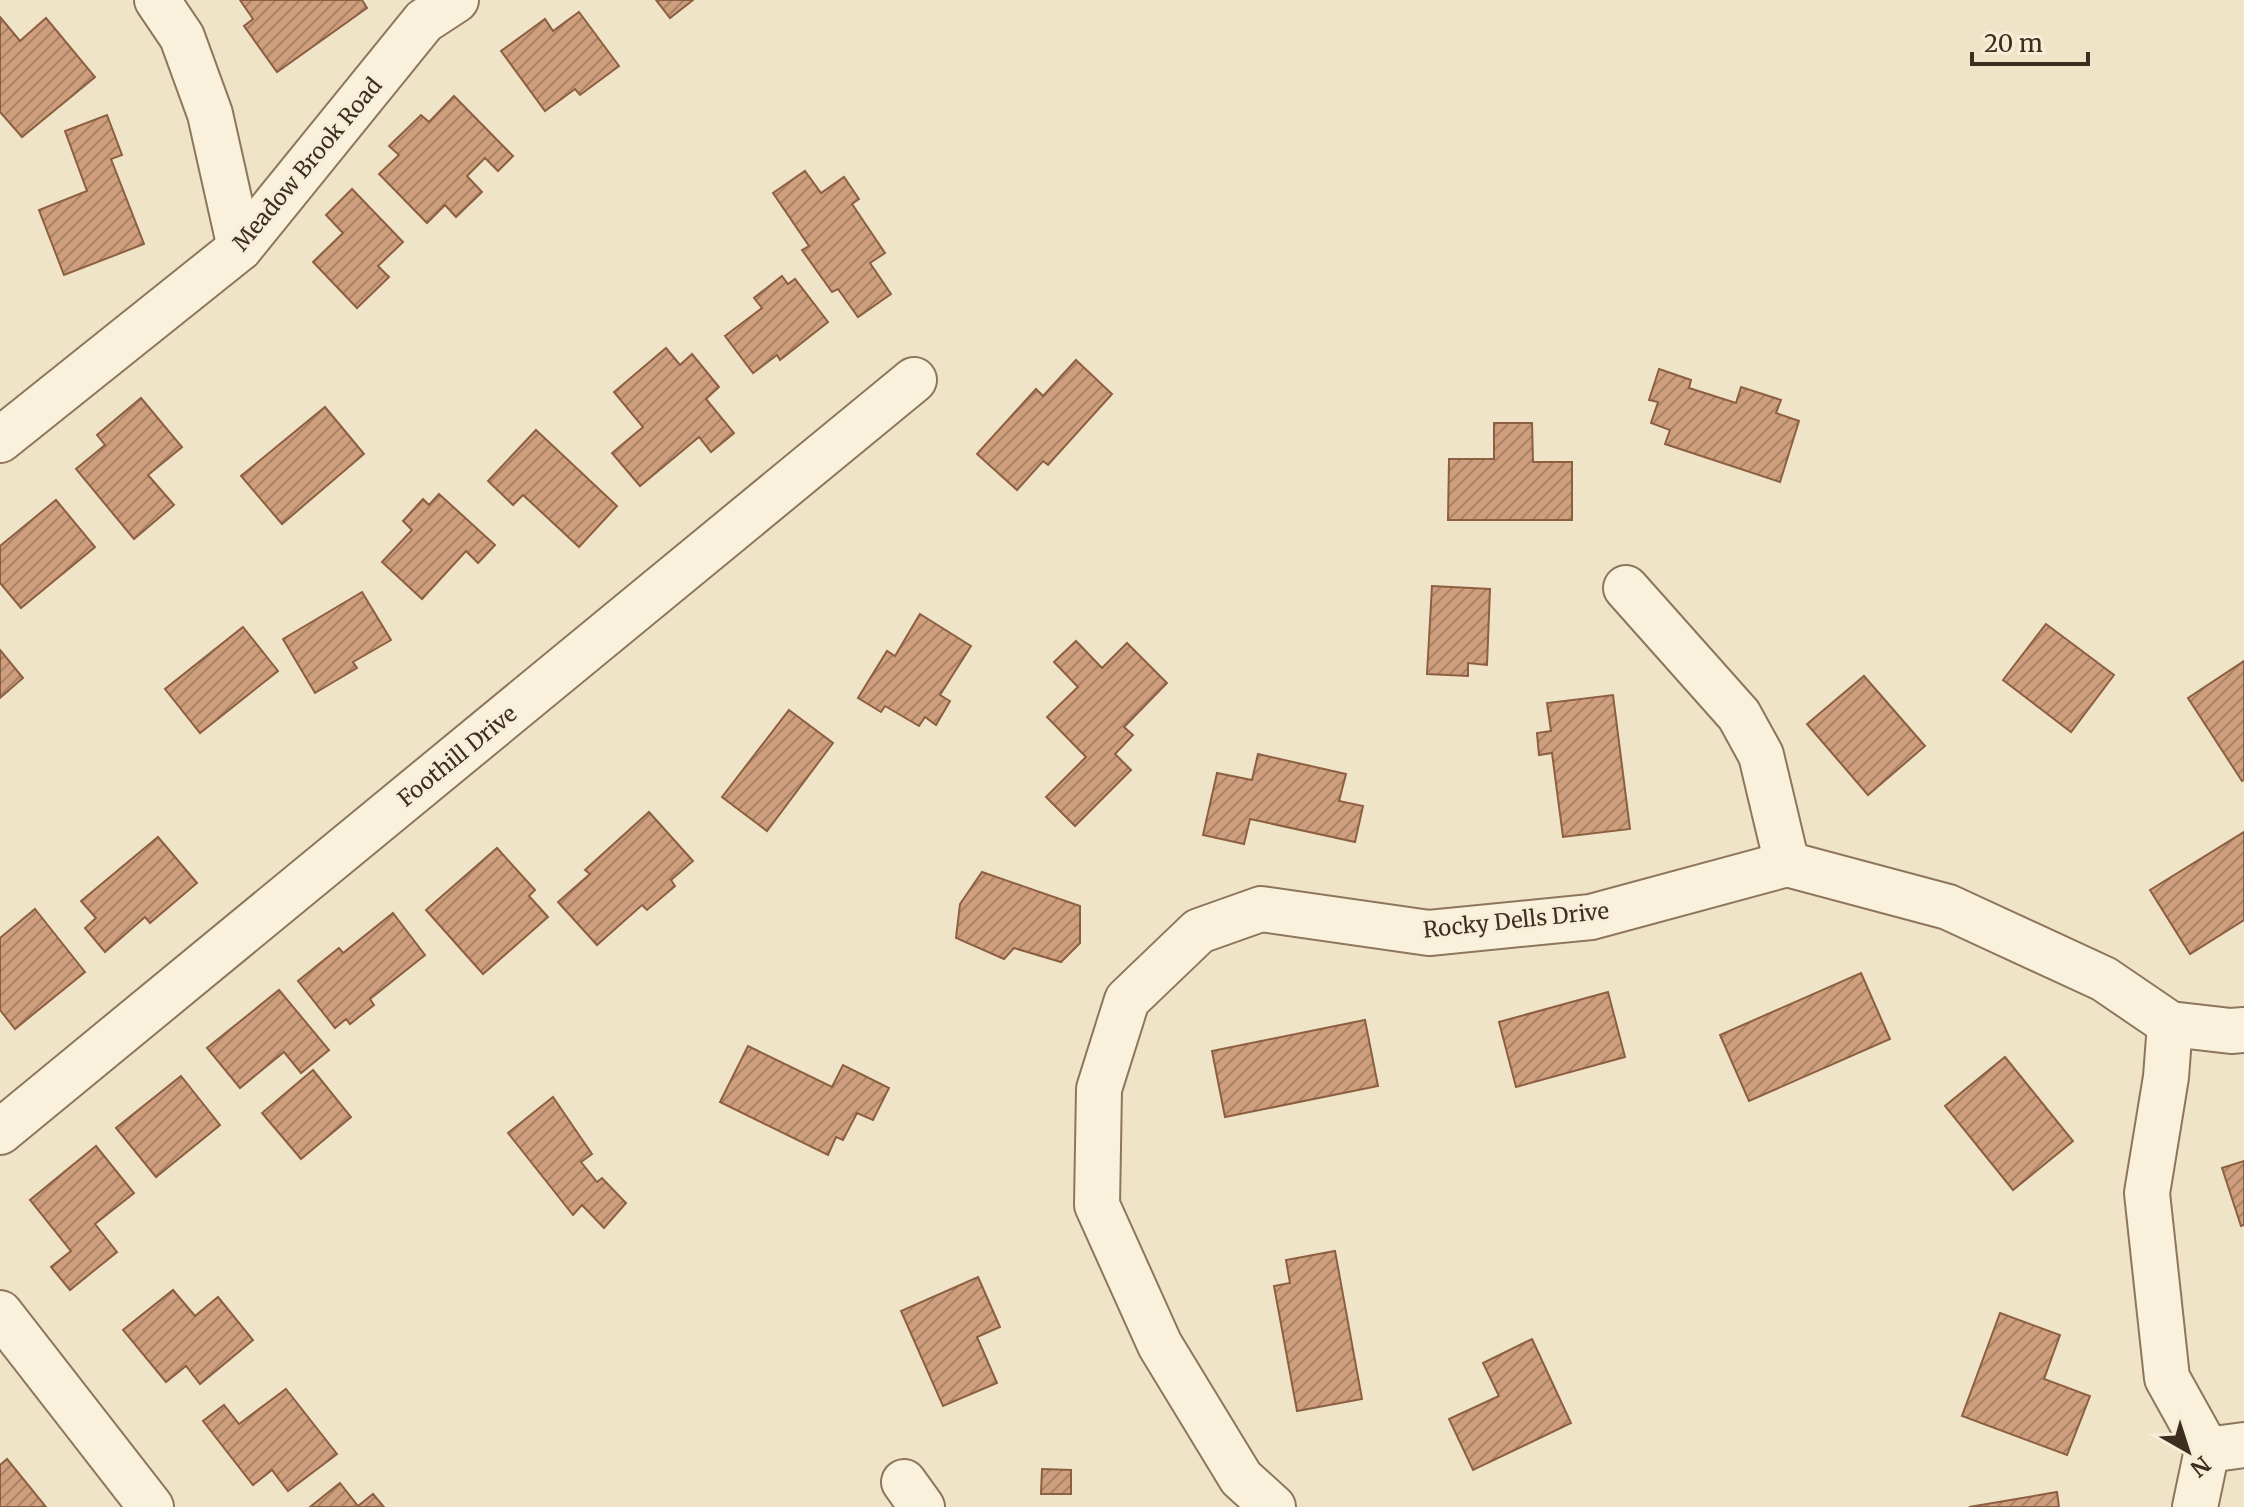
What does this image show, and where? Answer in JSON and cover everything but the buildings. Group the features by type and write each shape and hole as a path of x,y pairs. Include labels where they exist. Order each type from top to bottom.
{"street":[{"path":"157,0 182,37 210,114 240,248"},
{"name":"Meadow Brook Road","path":"0,440 240,248 424,21 456,0"},
{"name":"Foothill Drive","path":"0,1132 914,380"},
{"path":"1626,588 1739,715 1761,755 1787,864 1948,907 2104,979 2170,1024 2244,1030"},
{"name":"Rocky Dells Drive","path":"1265,1505 1241,1478 1160,1345 1097,1205 1099,1089 1127,1000 1199,931 1261,909 1429,933 1591,917 1787,864"},
{"path":"2170,1024 2166,1077 2147,1193 2167,1378 2225,1448 2195,1507"},
{"path":"0,1313 151,1507"}]}
